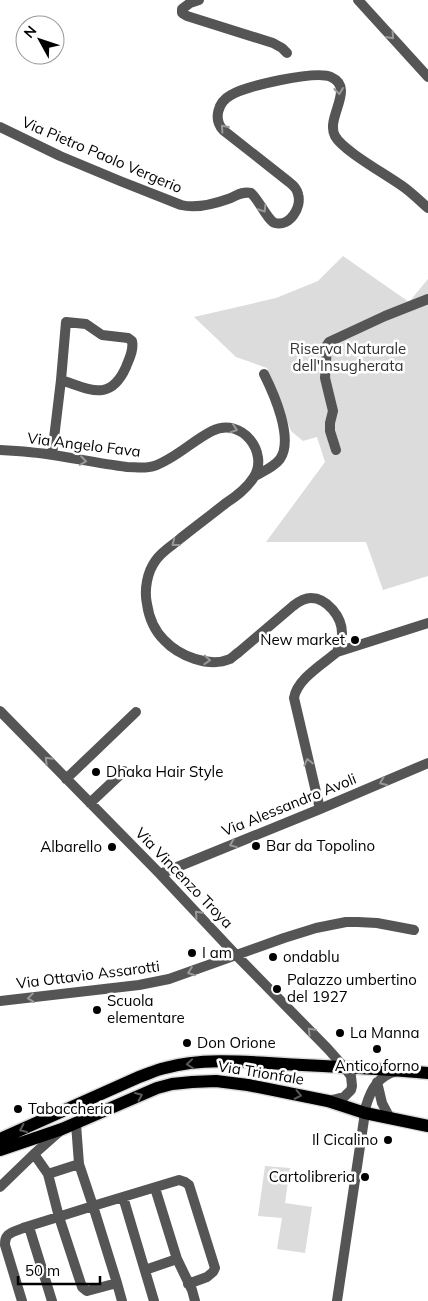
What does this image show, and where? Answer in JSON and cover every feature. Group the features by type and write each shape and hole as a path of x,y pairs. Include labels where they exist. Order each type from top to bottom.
{"main road":[{"name":"Via Trionfale","path":"0,1139 139,1077 165,1068 203,1062 344,1067 428,1073"},
{"name":"Via Trionfale","path":"0,1150 76,1124 157,1088 184,1082 248,1085 328,1101 365,1113 428,1126"}],"street":[{"path":"199,0 186,6 182,13 273,43 287,53"},
{"path":"363,2 428,77"},
{"name":"Via Pietro Paolo Vergerio","path":"0,127 120,182 182,205 190,207 206,204 248,192 253,195 269,218 274,222 283,222 298,209 299,195 297,190 224,130 218,123 218,111 225,99 238,91 311,75 328,76 334,79 340,87 340,99 333,124 333,133 336,139 404,188 428,208"},
{"path":"336,450 330,432 333,411 325,378 327,345 329,342 385,316 428,299"},
{"path":"52,455 66,322 86,324 102,335 128,338 132,341 132,350 124,371 110,388 94,391 61,380"},
{"path":"264,374 283,424 286,439 284,451 273,466 254,476 244,490 174,543 155,561 147,580 146,598 149,614 160,636 179,653 204,661 223,660 239,652 293,606 302,600 311,598 327,604 340,620 342,635 337,652"},
{"name":"Via Angelo Fava","path":"0,450 52,455 119,466 148,467 161,463 219,428 230,427 240,430 245,434 253,446 258,465 254,476"},
{"path":"320,809 294,698 297,689 302,682 337,652 428,623"},
{"name":"Via Vincenzo Troya","path":"0,711 160,874 344,1067"},
{"path":"66,779 136,712"},
{"name":"Via Alessandro Avoli","path":"160,874 428,763"},
{"path":"90,803 124,771"},
{"name":"Via Ottavio Assarotti","path":"0,1001 157,982 180,976 284,938 316,928 346,922 377,923 414,930"},
{"path":"328,1101 338,1100 351,1090 351,1076 344,1067"},
{"path":"338,1301 365,1113 369,1098 377,1082 386,1075 400,1070"},
{"path":"377,1082 382,1103 390,1118"},
{"path":"76,1124 80,1164 122,1301"},
{"path":"0,1187 62,1129"},
{"path":"34,1154 48,1174 59,1217 82,1287 87,1290 116,1283"},
{"path":"48,1174 80,1164"},
{"path":"22,1301 6,1251 5,1242 10,1233 179,1180 189,1185 214,1268 213,1272 207,1277 188,1284"},
{"path":"155,1188 177,1260 195,1301"},
{"path":"123,1197 154,1301"},
{"path":"29,1226 52,1301"},
{"path":"145,1270 177,1260"}],"green space":[{"name":"Riserva Naturale dell'Insugherata","path":"343,256 409,302 428,279 428,576 383,590 366,542 266,542 325,462 317,437 303,441 291,431 267,368 236,357 194,317 276,298 318,281"},
{"path":"265,1166 290,1168 285,1203 312,1207 305,1253 277,1249 282,1218 258,1216"}],"place":[{"name":"New market","path":"355,640"},
{"name":"Dhaka Hair Style","path":"96,772"},
{"name":"Bar da Topolino","path":"256,846"},
{"name":"Albarello","path":"112,847"},
{"name":"I am","path":"192,953"},
{"name":"ondablu","path":"273,957"},
{"name":"Palazzo umbertino del 1927","path":"277,989"},
{"name":"Scuola elementare","path":"97,1010"},
{"name":"La Manna","path":"340,1033"},
{"name":"Don Orione","path":"187,1043"},
{"name":"Antico forno","path":"377,1049"},
{"name":"Tabaccheria","path":"18,1109"},
{"name":"Il Cicalino","path":"388,1140"},
{"name":"Cartolibreria","path":"365,1177"}]}
